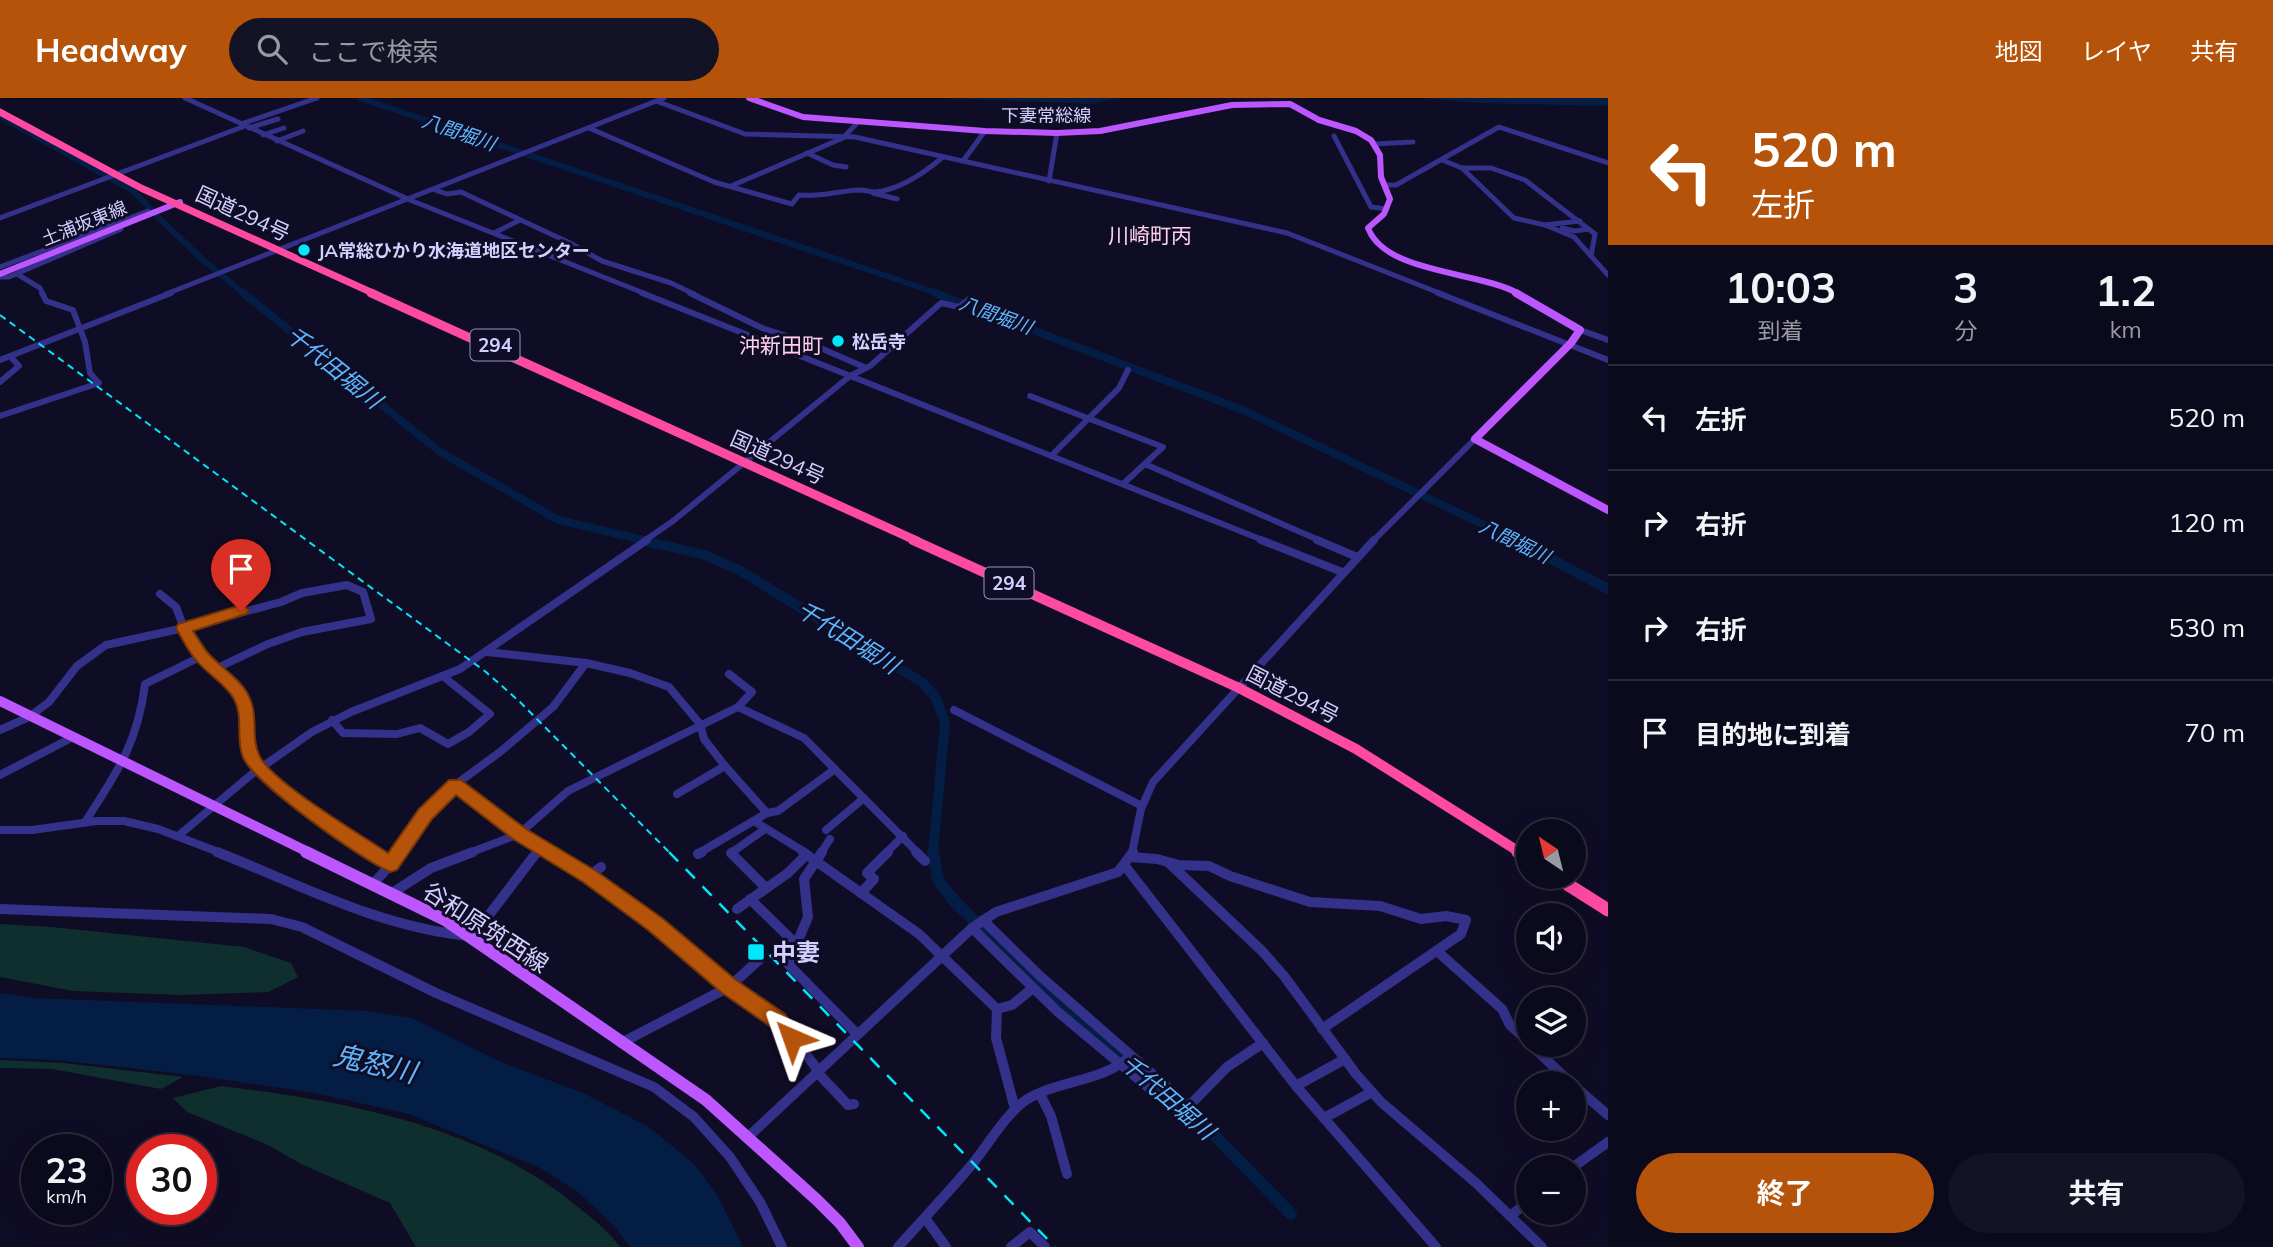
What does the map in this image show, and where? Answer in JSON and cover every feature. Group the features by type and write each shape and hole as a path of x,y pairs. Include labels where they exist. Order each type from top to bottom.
{"highway":[{"name":"国道294号","path":"0,110 117,174 177,203 1240,685 1360,745 1516,844"},
{"name":"国道294号","path":"1240,685 1356,749 1516,850"},
{"path":"1575,889 1608,910"},
{"path":"1586,889 1608,903"}],"main road":[{"name":"下妻常総線","path":"749,98 795,115 985,131 1057,133 1101,131 1232,104 1286,103 1320,120 1362,134 1374,144"},
{"path":"1374,144 1380,155 1384,185 1390,199 1387,209 1367,232 1390,253 1411,264 1503,285 1580,330 1571,343 1475,439 1608,510"},
{"name":"土浦坂東線","path":"0,275 177,203"},
{"name":"谷和原筑西線","path":"0,701 392,892 468,936 621,1043 684,1083 748,1137 840,1223 858,1247"}],"street":[{"path":"185,98 410,200 1342,572"},
{"path":"0,218 317,98"},
{"path":"0,360 664,98"},
{"path":"656,101 745,134 846,136 1304,239 1571,343 1608,360"},
{"path":"245,126 278,119"},
{"path":"731,186 846,136 859,121"},
{"path":"1384,185 1396,185 1499,127 1608,163"},
{"path":"263,135 284,128"},
{"path":"589,128 651,157 731,186 792,204 799,195 821,198 864,189 897,199"},
{"path":"277,141 303,131"},
{"path":"963,161 985,131"},
{"path":"1049,181 1057,133"},
{"path":"1334,136 1371,206 1387,209"},
{"path":"1374,144 1412,142"},
{"path":"807,153 833,165 846,167"},
{"path":"872,193 911,179 943,157"},
{"path":"1442,160 1462,168 1508,214 1522,222 1545,225 1580,221"},
{"path":"1462,168 1491,167 1525,180 1595,234 1591,257"},
{"path":"435,190 447,194 461,192 575,245 573,247 602,261 671,283 762,328 808,343 864,367"},
{"path":"0,267 150,213 17,274 0,275"},
{"path":"494,233 520,220"},
{"path":"1545,225 1574,237 1608,275"},
{"path":"1562,228 1574,231 1589,229"},
{"path":"0,416 99,383 90,373 85,342 73,310 46,301 40,288 17,274"},
{"path":"178,836 259,768 332,720 467,666 673,521 850,376 870,366 941,303 960,306 969,299"},
{"path":"1580,330 1608,340"},
{"path":"0,382 19,366 10,356"},
{"path":"1051,456 1119,388 1128,370"},
{"path":"1030,396 1163,447 1123,484"},
{"path":"748,1137 972,928 996,912 1118,872 1128,862 1142,806 1153,782 1342,572 1475,439"},
{"path":"1145,464 1357,557"},
{"path":"0,730 29,716 58,692 77,666 106,645 184,628 281,602 302,593 347,585 363,592 371,619 302,632 268,644 213,670"},
{"path":"160,594 176,607 184,628 213,670 238,692 248,714 246,738 251,757 259,768 298,802 391,864"},
{"path":"487,652 586,663 630,673 669,687 700,724 704,739 767,813"},
{"path":"85,822 124,762 142,709 145,684 202,656"},
{"path":"373,884 391,864 426,814 455,785 500,752 553,707 586,663"},
{"path":"392,892 431,868 519,834 568,791 600,773 647,754 738,706 752,692 729,674"},
{"path":"332,720 344,733 397,734 420,728 448,744 469,732 490,714 444,677"},
{"path":"738,706 804,738 925,861"},
{"path":"954,710 1142,806"},
{"path":"0,775 73,737"},
{"path":"677,793 725,766"},
{"path":"698,854 767,813 778,811 835,769"},
{"path":"455,785 519,834 589,876 655,924 729,987 778,1020 848,1105 854,1104"},
{"path":"737,909 810,858 864,798"},
{"path":"0,830 32,830 113,819 140,823 245,862 296,887 369,914 415,928 468,936 489,915 541,847"},
{"path":"754,821 831,869 919,934 997,1009 996,1038 1015,1109"},
{"path":"765,829 731,853 765,887"},
{"path":"861,893 874,879 867,873 903,836"},
{"path":"810,858 804,879 808,917 788,964 856,1034"},
{"path":"1128,862 1209,866 1230,876 1310,902 1380,906 1420,919 1446,916 1466,920 1461,934 1322,1028"},
{"path":"1128,862 1163,918 1296,1086 1436,1247"},
{"path":"1169,863 1284,975 1345,1059 1373,1092 1542,1247"},
{"path":"589,876 601,867"},
{"path":"750,899 796,944"},
{"path":"0,909 271,919 302,927 436,993 654,1087 672,1098 699,1121 755,1194 782,1247"},
{"path":"984,920 1040,976 1189,1106 1201,1096 1209,1083 1245,1053 1263,1043"},
{"path":"972,928 1033,988 1120,1066 1167,1102"},
{"path":"1437,951 1502,1009 1516,1030"},
{"path":"621,1043 729,987 759,960"},
{"path":"997,1009 1012,1005 1033,988"},
{"path":"898,1247 973,1163 1015,1109 1062,1084 1120,1066 1130,1056"},
{"path":"1544,1057 1559,1071"},
{"path":"1296,1086 1345,1059"},
{"path":"1324,1118 1373,1092"},
{"path":"1040,1094 1051,1116 1067,1174"},
{"path":"1586,1096 1608,1115"},
{"path":"1586,1158 1608,1142"},
{"path":"1510,1216 1516,1211"},
{"path":"925,1218 946,1247"},
{"path":"1011,1247 1030,1232 1045,1247"}],"green space":[{"path":"0,924 244,947 291,963 298,977 269,992 180,995 73,991 0,977"},
{"path":"0,1060 64,1063 183,1077 161,1089 52,1069 0,1068"},
{"path":"221,1086 363,1109 454,1137 498,1156 539,1179 595,1221 620,1247 416,1247 390,1203 301,1164 268,1145 187,1112 173,1098"}],"water":[{"path":"946,98 1119,98 1091,104"},
{"path":"1426,98 1608,98 1608,106 1476,103"},
{"name":"鬼怒川","path":"0,993 34,998 368,1011 412,1018 499,1061 585,1094 649,1127 695,1165 717,1195 743,1247 630,1247 613,1225 577,1191 540,1168 409,1114 310,1092 192,1075 56,1060 0,1058"}],"waterway":[{"name":"八間堀川","path":"360,98 940,294"},
{"name":"千代田堀川","path":"0,116 108,177"},
{"name":"千代田堀川","path":"110,178 133,191 151,209"},
{"name":"千代田堀川","path":"156,215 204,261 245,294"},
{"name":"千代田堀川","path":"243,293 439,451 558,520 648,541"},
{"name":"八間堀川","path":"935,293 1243,410 1518,541"},
{"name":"千代田堀川","path":"640,540 705,555 741,571 923,683 936,698 945,723 933,852"},
{"name":"八間堀川","path":"1515,540 1608,589"},
{"name":"千代田堀川","path":"933,852 938,880 955,902 1074,1016 1214,1135 1291,1214"}],"railway":[{"path":"0,315 486,672 520,702 670,853"},
{"path":"669,852 1055,1247"}],"place":[{"name":"JA常総ひかり水海道地区センター","path":"304,250"},
{"name":"松岳寺","path":"838,341"},
{"name":"中妻","path":"756,952"}],"district":[{"name":"川崎町丙","path":"1150,235"},
{"name":"沖新田町","path":"781,345"}],"route":[{"path":"241,611 184,628 213,670 238,692 248,714 246,738 251,757 286,793 391,864 426,814 444,793 455,785 519,834 589,876 655,924 729,987 778,1020 792,1038"}]}
